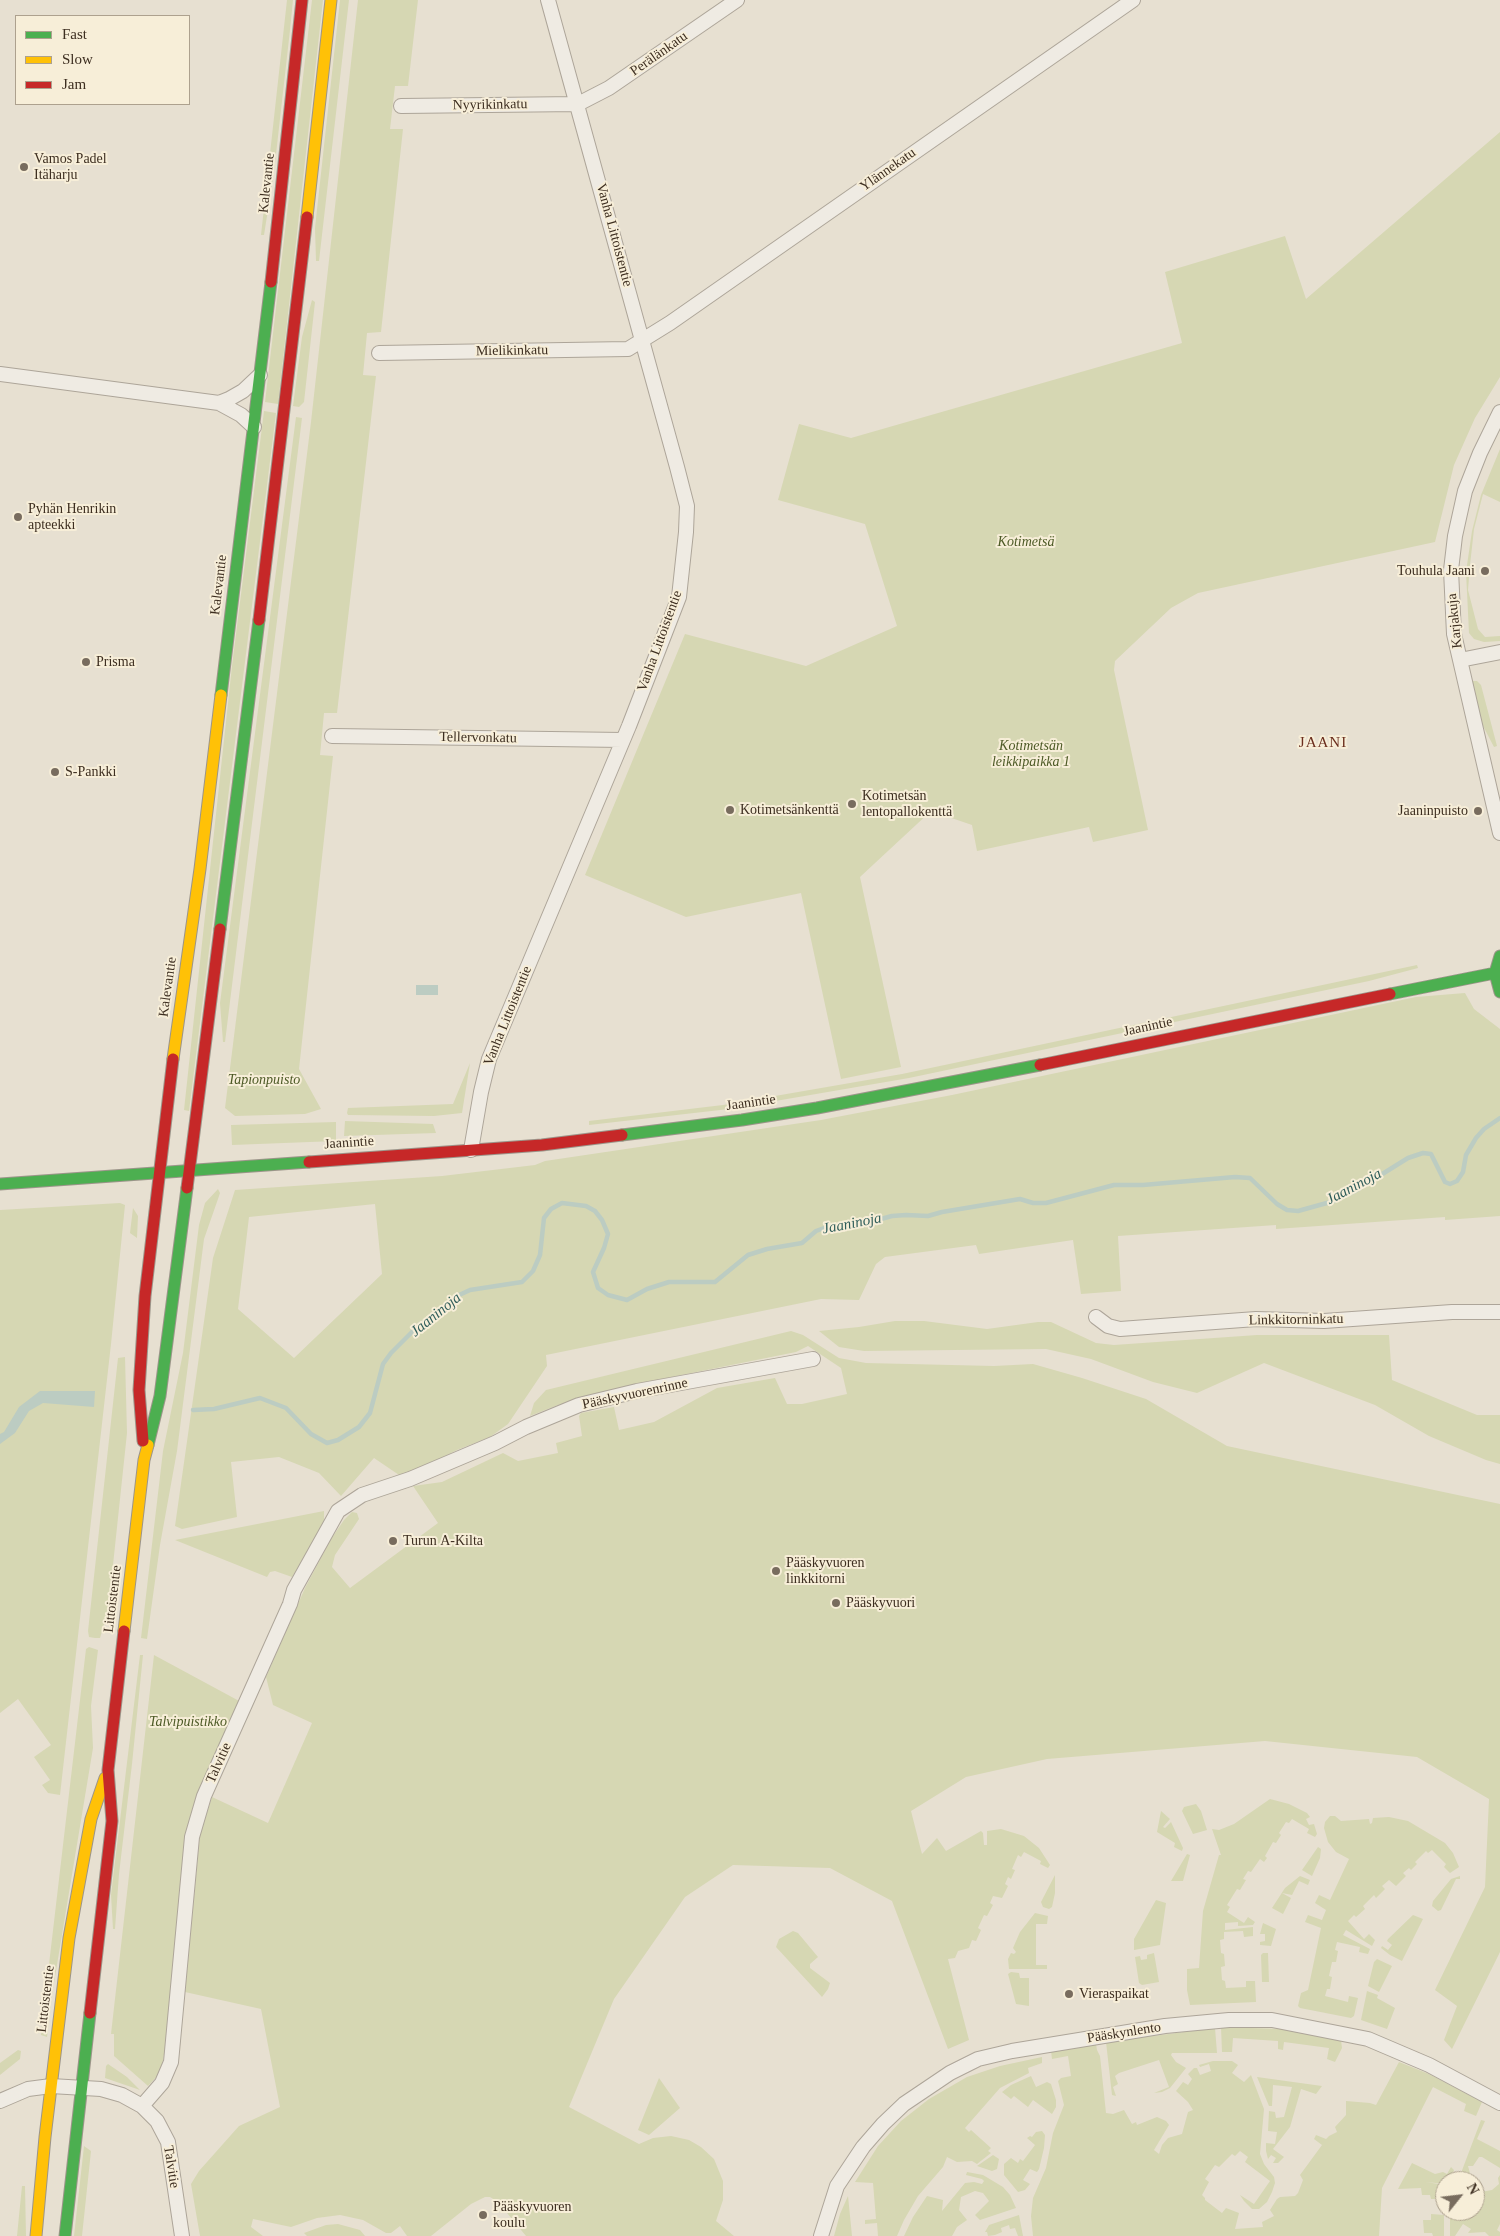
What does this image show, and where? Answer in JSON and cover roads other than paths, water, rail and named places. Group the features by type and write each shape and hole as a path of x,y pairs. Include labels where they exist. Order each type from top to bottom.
{"main road":[{"name":"Kalevantie","path":"159,1173 200,869 254,427 302,0"},
{"path":"190,1170 282,428 330,0"},
{"path":"1500,956 1495,973 1500,992"},
{"name":"Jaanintie","path":"0,1184 471,1150 631,1135 818,1108 1495,973"},
{"name":"Littoistentie","path":"65,2236 80,2087 112,1820 108,1770 144,1460 160,1396 190,1170"},
{"name":"Littoistentie","path":"144,1460 139,1390 145,1296 159,1173"},
{"name":"Littoistentie","path":"36,2236 51,2086 71,1929 91,1819 108,1770"}],"street":[{"name":"Vanha Littoistentie","path":"471,1150 489,1059 623,740 679,597 686,532 687,506 548,0"},
{"name":"Perälänkatu","path":"578,104 609,88 737,0"},
{"name":"Ylännekatu","path":"642,340 670,323 1133,0"},
{"name":"Nyyrikinkatu","path":"401,106 578,104"},
{"name":"Mielikinkatu","path":"379,353 628,349 642,340"},
{"path":"0,374 219,402 241,415 254,427"},
{"path":"219,402 243,391 260,375"},
{"name":"Karjakuja","path":"1500,412 1480,453 1465,491 1454,536 1451,570 1454,634 1500,833"},
{"path":"1460,660 1500,652"},
{"name":"Tellervonkatu","path":"332,736 623,740"},
{"name":"Linkkitorninkatu","path":"1096,1317 1108,1326 1120,1329 1256,1320 1324,1321 1452,1312 1500,1312"},
{"name":"Pääskyvuorenrinne","path":"410,1480 520,1430 579,1406 637,1391 813,1359"},
{"name":"Talvitie","path":"142,2106 162,2083 171,2062 192,1837 204,1796 290,1604 294,1590 338,1511 362,1495 410,1480"},
{"name":"Pääskynlento","path":"821,2236 837,2186 863,2147 883,2124 904,2104 950,2073 978,2059 1012,2051 1165,2026 1229,2020 1272,2020 1368,2038 1429,2065 1500,2103"},
{"name":"Talvitie","path":"0,2101 28,2089 51,2086 80,2087 101,2089 122,2095 142,2106 157,2121 168,2142 182,2236"}],"waterway":[{"name":"Jaaninoja","path":"193,1410 214,1409 260,1398 286,1408 311,1434 327,1443 338,1440 359,1427 370,1413 383,1364 391,1353 420,1324 442,1313 457,1296 470,1290 522,1282 533,1271 540,1255 544,1218 551,1209 562,1203 586,1206 595,1211 602,1220 608,1234 593,1272 598,1288 608,1295 627,1300 647,1289 669,1282 715,1282 748,1255 767,1249 802,1243 816,1231 827,1227 859,1225 892,1216 928,1216 1020,1199 1033,1203 1046,1203 1114,1185 1143,1185 1235,1177 1250,1178 1277,1204 1287,1210 1298,1211 1334,1201 1355,1191 1408,1158 1423,1153 1431,1154 1445,1182 1450,1184 1457,1181 1463,1172 1466,1155 1476,1138 1484,1129 1500,1118"}],"place":[{"name":"Vamos Padel Itäharju","path":"24,167"},
{"name":"Pyhän Henrikin apteekki","path":"18,517"},
{"name":"Touhula Jaani","path":"1485,571"},
{"name":"Prisma","path":"86,662"},
{"name":"S-Pankki","path":"55,772"},
{"name":"Kotimetsän lentopallokenttä","path":"852,804"},
{"name":"Kotimetsänkenttä","path":"730,810"},
{"name":"Jaaninpuisto","path":"1478,811"},
{"name":"Turun A-Kilta","path":"393,1541"},
{"name":"Pääskyvuoren linkkitorni","path":"776,1571"},
{"name":"Pääskyvuori","path":"836,1603"},
{"name":"Vieraspaikat","path":"1069,1994"},
{"name":"Pääskyvuoren koulu","path":"483,2215"}],"district":[{"name":"JAANI","path":"1323,743"}],"park label":[{"name":"Kotimetsä","path":"1026,542"},
{"name":"Kotimetsän leikkipaikka 1","path":"1031,754"},
{"name":"Tapionpuisto","path":"264,1080"},
{"name":"Talvipuistikko","path":"188,1722"}]}
